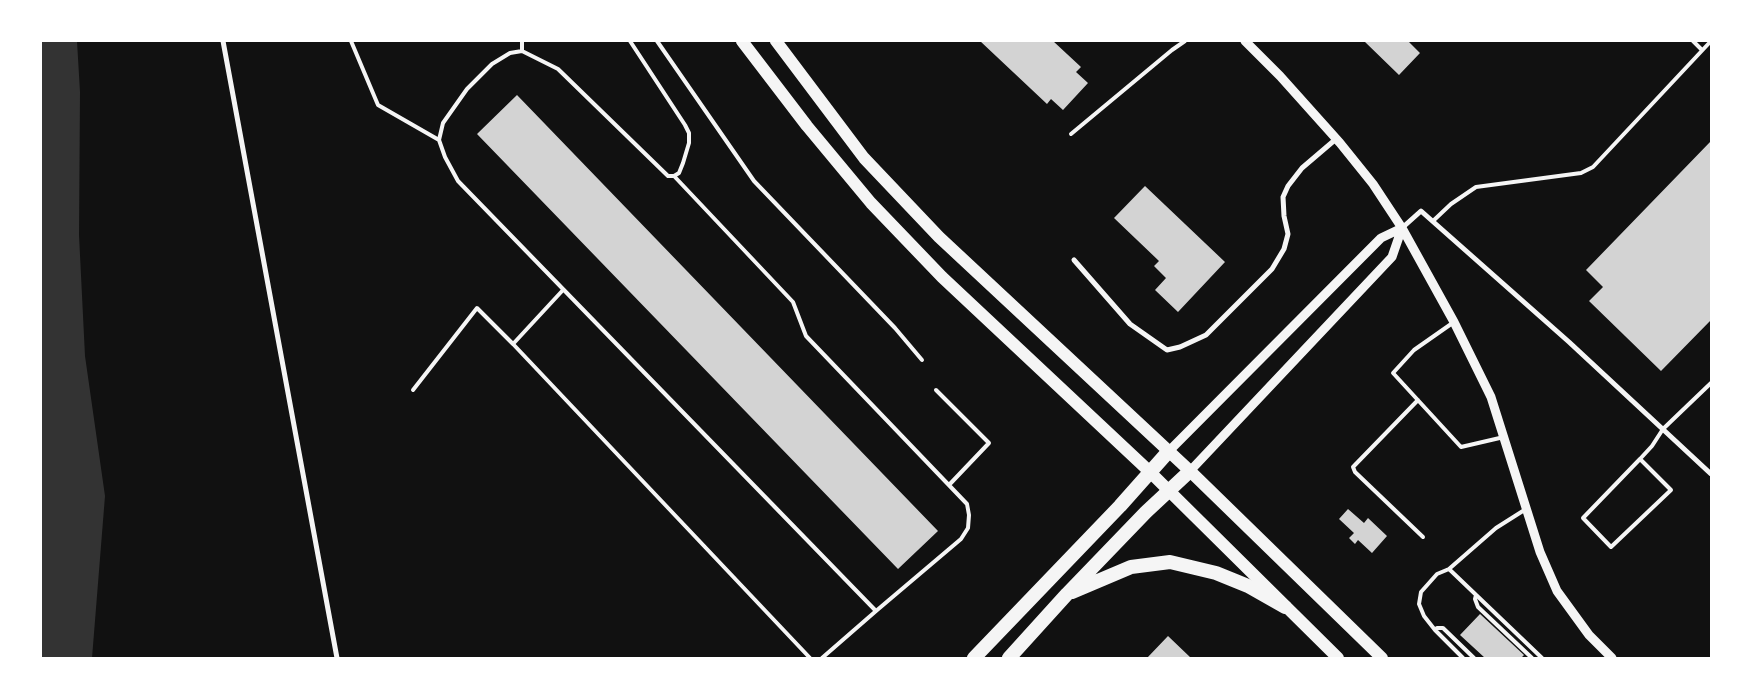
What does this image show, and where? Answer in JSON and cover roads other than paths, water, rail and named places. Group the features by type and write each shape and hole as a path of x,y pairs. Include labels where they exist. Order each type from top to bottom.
{"highway":[{"path":"974,658 1120,506 1168,452"},
{"path":"1009,658 1067,594 1168,490 1190,470"},
{"path":"1067,594 1131,568 1170,562 1216,573 1248,586 1285,607"}],"main road":[{"path":"742,41 807,126 871,203 942,277 1150,472 1338,658"},
{"path":"776,41 864,158 933,230 1168,452 1190,470 1382,658"}],"street":[{"path":"223,41 337,658"},
{"path":"1244,41 1280,76 1336,139 1373,184 1402,228 1454,322 1491,397 1540,552 1557,591 1607,656"},
{"path":"1074,260 1130,324 1167,350 1180,347 1206,335 1272,269 1284,249 1288,234 1284,216 1283,197 1288,186 1302,168 1336,139"},
{"path":"1168,452 1380,238 1402,228 1422,210 1569,342 1711,474"},
{"path":"1190,470 1392,257 1402,228"}],"lane":[{"path":"351,41 378,105 439,140"},
{"path":"522,41 522,51"},
{"path":"630,41 689,133 689,143 679,173 674,176 668,176 558,69 522,51 510,53 492,64 467,90 443,123 439,140 445,157 458,180 876,611"},
{"path":"657,41 754,182 922,360"},
{"path":"1071,134 1185,41"},
{"path":"1693,41 1702,50"},
{"path":"1433,221 1451,204 1476,187 1581,173 1593,167 1711,42"},
{"path":"674,176 793,302 806,336 966,504 969,515 968,528 961,539 822,658"},
{"path":"513,344 564,290"},
{"path":"413,390 477,308 810,658"},
{"path":"1454,322 1414,350 1393,373 1461,447 1504,437"},
{"path":"1640,459 1671,490 1611,547 1583,518 1652,446 1662,429 1711,382"},
{"path":"936,390 989,443 949,485"},
{"path":"1418,400 1353,468 1423,538"},
{"path":"1463,658 1424,616 1419,604 1421,592 1437,574 1448,569 1496,528 1526,509"},
{"path":"1448,569 1542,658"},
{"path":"1476,595 1475,599 1478,606 1532,658"},
{"path":"1435,630 1443,628 1474,658"}]}
